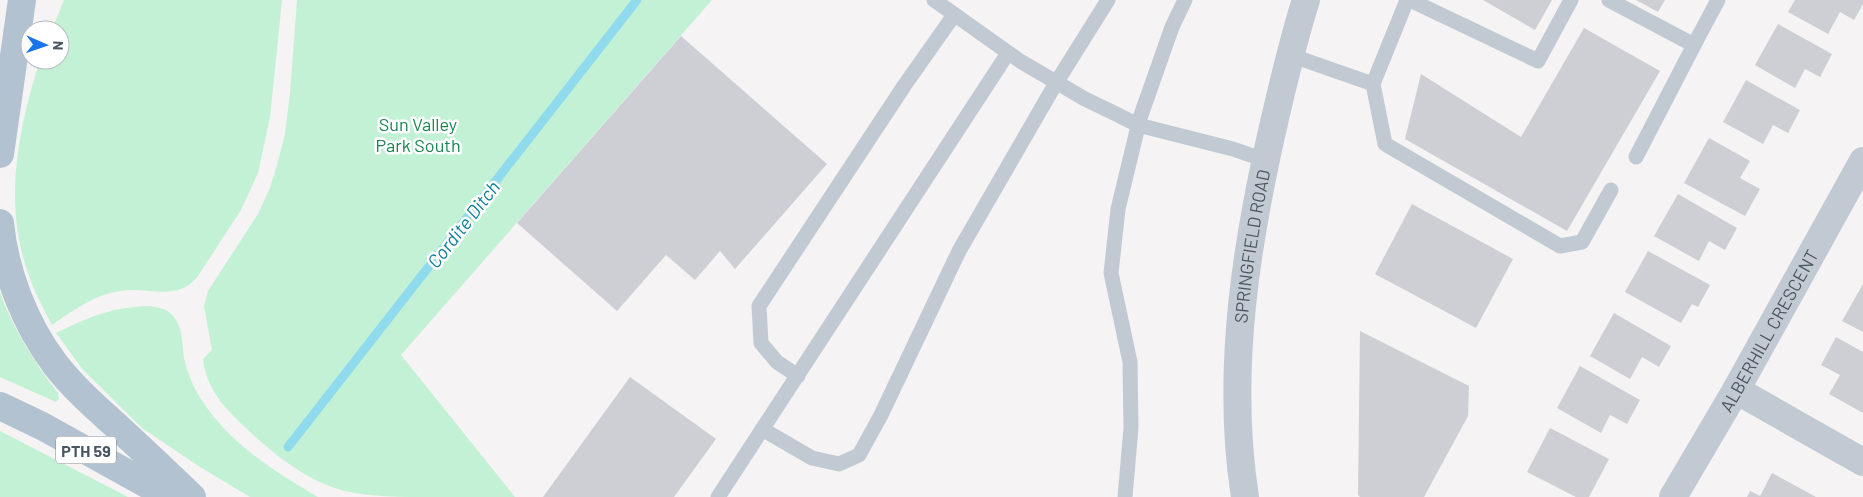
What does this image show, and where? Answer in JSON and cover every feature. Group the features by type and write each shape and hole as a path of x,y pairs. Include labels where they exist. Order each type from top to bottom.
{"main road":[{"path":"0,36 21,0"},
{"path":"0,154 21,0"},
{"path":"0,223 7,263 16,292 34,330 55,363 108,420 152,458 192,497"},
{"name":"PTH 59","path":"0,406 42,426 170,497"}],"street":[{"name":"SPRINGFIELD ROAD","path":"1245,497 1238,424 1240,342 1249,244 1265,160 1290,55 1306,0"},
{"name":"ALBERHILL CRESCENT","path":"1673,497 1736,390 1863,161"},
{"path":"1736,390 1863,462"}],"lane":[{"path":"934,0 1008,53 1056,83 1138,125 1233,149 1265,160"},
{"path":"762,429 812,458 839,464 859,455 881,415 959,251 1056,83 1108,0"},
{"path":"1125,497 1131,428 1130,362 1111,273 1118,209 1138,125 1172,27 1185,0"},
{"path":"1572,0 1538,61 1409,0 1373,84 1385,144 1560,246 1582,242 1611,190"},
{"path":"1610,0 1694,45"},
{"path":"1636,157 1718,0"},
{"path":"798,376 777,362 761,343 759,306 904,86 954,15"},
{"path":"718,497 1008,53"},
{"path":"1290,55 1373,84"}],"green space":[{"path":"64,0 282,0 270,117 258,173 241,210 198,276 190,284 172,291 131,290 101,296 67,314 52,325 33,286 20,246 15,193 20,139 25,112 37,70 70,70 70,20 56,20"},
{"name":"Sun Valley Park South","path":"297,0 712,0 401,355 515,497 386,496 355,493 331,487 292,466 268,448 238,421 212,389 203,359 212,350 204,306 208,291 258,214 270,188 277,165 285,134 290,93"},
{"path":"0,292 11,319 25,345 58,393 59,399 56,402 0,377"},
{"path":"151,306 163,309 174,316 181,333 185,362 191,380 205,405 218,421 232,436 265,463 318,497 250,497 200,467 142,428 83,370 56,333 113,310"},
{"path":"0,431 128,497 0,497"}],"building":[{"path":"1483,0 1552,0 1535,30"},
{"path":"1636,0 1665,0 1658,12"},
{"path":"1795,0 1863,0 1863,4 1854,20 1840,12 1828,34 1788,12"},
{"path":"1778,24 1832,54 1820,77 1805,69 1795,88 1755,65"},
{"path":"1584,28 1660,71 1567,231 1405,139 1421,74 1521,137"},
{"path":"681,36 827,164 735,269 720,251 695,280 666,255 617,311 517,223"},
{"path":"1746,80 1800,110 1788,133 1773,125 1763,144 1723,122"},
{"path":"1709,138 1750,161 1740,178 1760,189 1745,216 1684,183"},
{"path":"1678,194 1737,228 1725,250 1709,241 1699,261 1654,236"},
{"path":"1412,204 1513,259 1476,328 1375,274"},
{"path":"1648,251 1710,285 1698,307 1692,304 1681,323 1625,292"},
{"path":"1863,284 1863,332 1842,321"},
{"path":"1614,313 1671,346 1659,367 1642,357 1630,379 1590,356"},
{"path":"1360,331 1469,386 1468,416 1424,497 1360,497 1358,495"},
{"path":"1836,337 1863,352 1863,413 1829,394 1840,375 1821,365"},
{"path":"1580,366 1640,400 1627,424 1610,415 1601,433 1557,408"},
{"path":"630,377 716,439 674,497 543,497"},
{"path":"1550,428 1609,459 1589,497 1576,497 1527,472"},
{"path":"1772,473 1816,497 1747,497 1750,491 1760,496"}],"waterway":[{"name":"Cordite Ditch","path":"288,447 637,0"}]}
